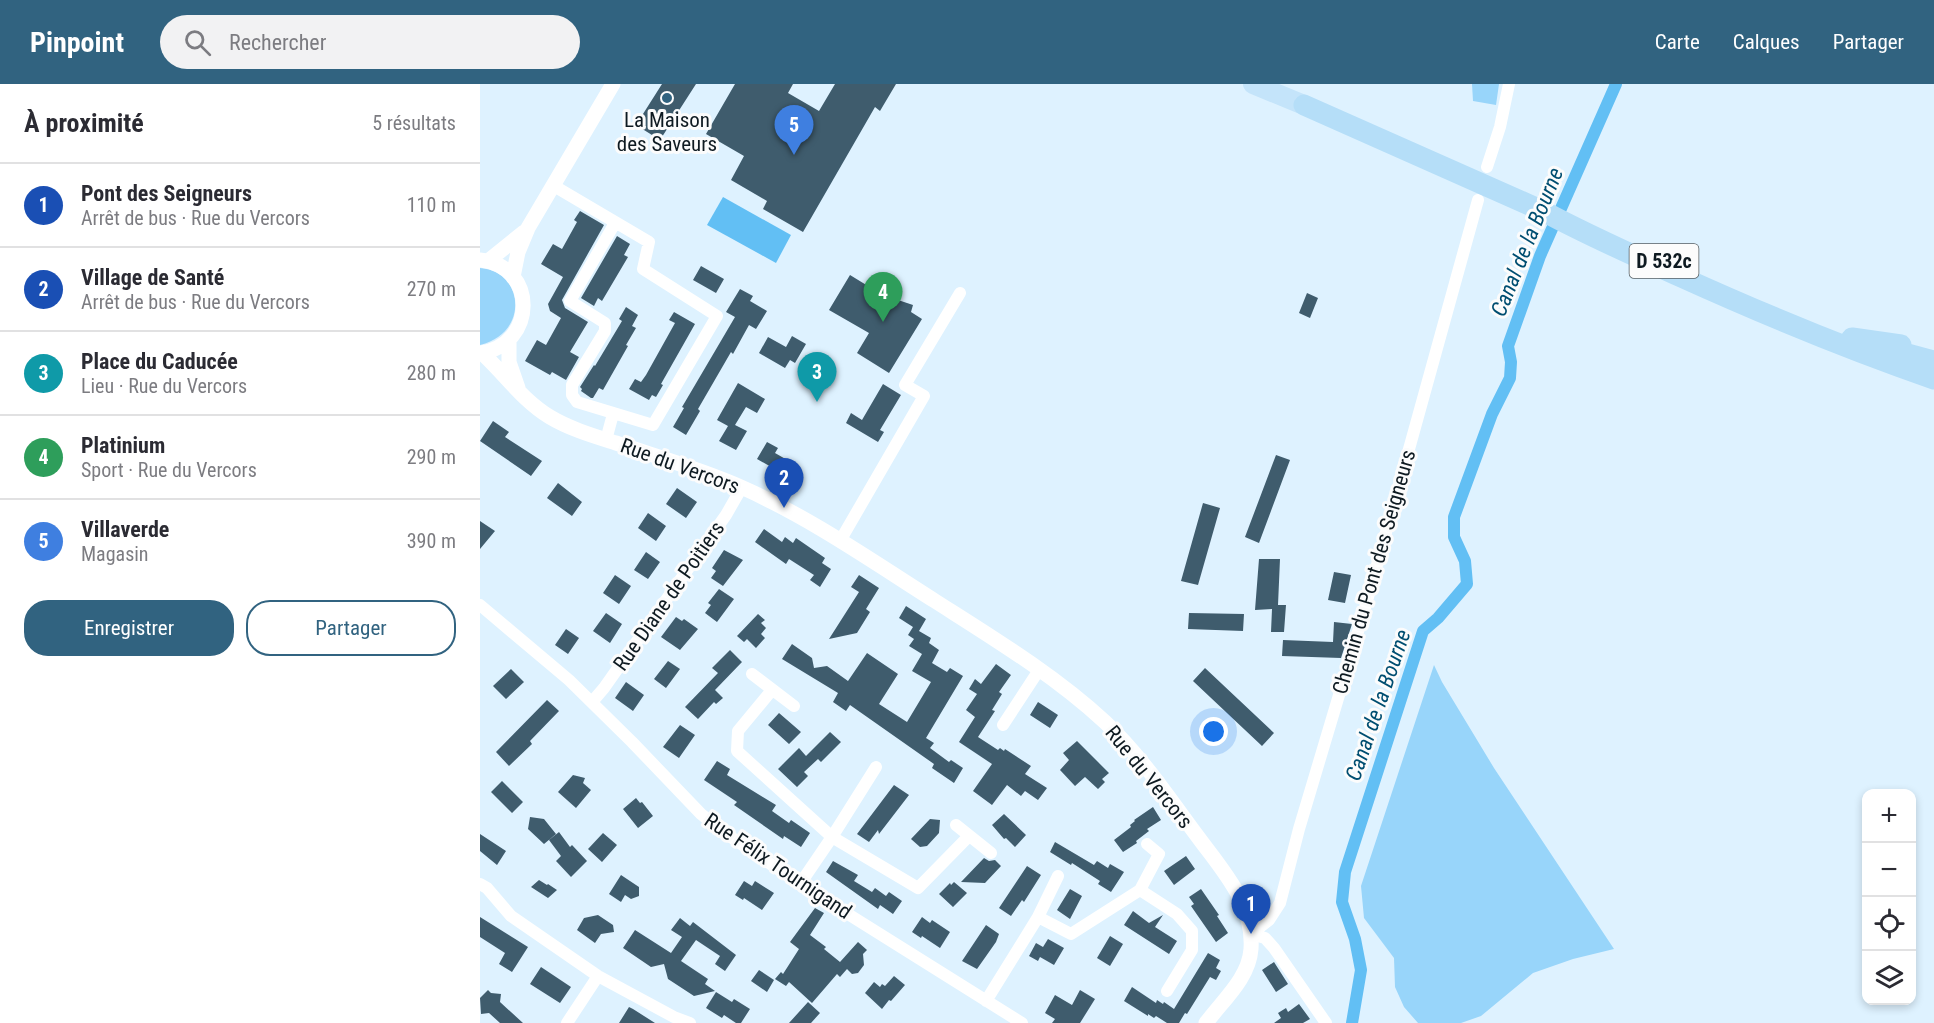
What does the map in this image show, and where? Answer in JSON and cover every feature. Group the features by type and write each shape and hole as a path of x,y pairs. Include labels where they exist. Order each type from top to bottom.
{"highway":[{"name":"D 532c","path":"1253,84 1543,211 1577,230 1783,318 1856,346"},
{"path":"1856,346 1934,350"},
{"path":"1856,346 1934,361"},
{"path":"1856,346 1934,370"},
{"path":"1856,346 1934,379"}],"street":[{"path":"513,277 518,252 528,228 613,84"},
{"path":"1487,167 1500,127 1509,84"},
{"path":"554,186 649,242 643,269 717,316 653,425 577,402 572,395 572,385 605,331 605,323 570,301 615,223"},
{"name":"Chemin du Pont des Seigneurs","path":"1251,934 1269,920 1280,903 1299,829 1365,608 1478,200"},
{"path":"481,353 501,346 509,340 517,331 524,309 520,287 513,277 506,270 484,260 528,228"},
{"path":"840,541 924,396 905,385 960,293"},
{"name":"Rue du Vercors","path":"509,340 509,362 520,393"},
{"name":"Rue du Vercors","path":"481,353 535,407 551,418 606,440 742,487 784,508 840,541 1039,670 1105,722 1143,763 1232,885 1245,908 1251,934 1249,961 1244,972 1209,1021"},
{"path":"606,440 614,414"},
{"name":"Rue Diane de Poitiers","path":"592,702 719,524 742,487"},
{"name":"Rue Félix Tournigand","path":"480,605 592,702 701,814 725,833 800,884 1022,1023"},
{"path":"1003,725 1039,670"},
{"path":"752,674 794,706"},
{"path":"772,690 738,731 737,751 832,837 918,888 968,837"},
{"path":"800,884 876,767"},
{"path":"956,825 968,837 992,853"},
{"path":"1038,917 1071,934 1140,890 1159,854 1147,844"},
{"path":"986,1001 1038,917 1058,876"},
{"path":"480,884 487,888 511,916 598,976 674,1017 690,1023"},
{"path":"1140,890 1177,914 1192,931 1192,950 1167,992"},
{"path":"1251,934 1265,938 1274,948 1326,1023"},
{"path":"567,1023 598,976"}],"shaded area":[{"path":"1472,84 1499,84 1496,105 1473,101"},
{"path":"723,197 791,235 776,263 707,225"},
{"path":"480,268 495,272 506,280 513,291 515,303 514,316 507,328 496,338 480,345"},
{"path":"1434,665 1494,768 1614,949 1573,959 1533,973 1481,1016 1461,1023 1418,1023 1404,1007 1395,987 1394,958 1364,918 1361,886"}],"building":[{"path":"662,84 696,84 660,140 636,125"},
{"path":"735,84 793,84 788,93 819,111 835,84 896,84 880,111 875,107 803,232 763,209 767,201 731,180 744,156 706,134"},
{"path":"580,211 604,225 562,300 565,308 588,322 570,352 579,357 566,380 552,372 550,375 525,361 537,340 546,345 561,318 550,311 548,304 563,277 541,264 553,244 562,249 577,222 574,220"},
{"path":"617,236 630,244 624,255 628,257 602,301 598,298 594,306 581,298"},
{"path":"701,266 724,279 716,293 693,280"},
{"path":"850,275 894,302 895,299 913,305 911,312 922,319 889,373 857,353 869,333 829,310"},
{"path":"740,289 753,296 750,301 767,311 756,329 749,325 733,354 731,352 698,409 700,411 686,435 673,427 684,408 682,407 735,317 726,312"},
{"path":"1307,293 1318,298 1310,318 1299,313"},
{"path":"626,307 638,315 632,326 636,328 603,390 599,388 591,398 581,391 580,387 622,321 619,319"},
{"path":"674,312 695,324 656,397 652,395 649,400 629,389 635,379 641,382 646,375 675,323 669,320"},
{"path":"792,336 806,344 795,363 790,360 785,368 759,353 768,337 786,347"},
{"path":"738,383 765,399 757,413 746,407 735,425 747,431 736,450 719,441 728,426 717,420"},
{"path":"883,384 901,395 880,430 884,432 878,442 846,423 851,413 862,420"},
{"path":"493,421 509,432 505,437 542,461 531,476 480,441"},
{"path":"767,442 778,448 775,453 796,465 789,477 757,459"},
{"path":"1276,455 1290,460 1259,543 1245,537"},
{"path":"558,483 582,502 572,516 547,498"},
{"path":"677,488 697,502 686,518 666,504"},
{"path":"1203,503 1220,508 1198,585 1181,581"},
{"path":"648,513 666,526 656,541 638,528"},
{"path":"480,521 495,531 480,549"},
{"path":"764,529 782,542 785,537 793,543 796,538 825,558 822,563 831,569 820,587 810,580 814,575 789,559 786,564 755,542"},
{"path":"724,550 743,560 723,586 711,578 716,571 712,568"},
{"path":"646,552 660,562 648,579 634,570"},
{"path":"1259,559 1280,559 1278,605 1286,605 1284,632 1271,632 1272,609 1255,610"},
{"path":"1334,572 1351,575 1345,603 1328,600"},
{"path":"615,575 631,586 619,604 603,593"},
{"path":"859,575 879,588 866,609 870,612 857,633 829,639 859,592 851,587"},
{"path":"719,589 734,599 717,622 705,613 711,605 708,603"},
{"path":"906,606 926,619 919,631 931,638 929,643 939,650 932,663 947,672 950,668 963,676 926,738 934,743 930,748 949,762 951,760 963,768 954,783 932,768 934,764 850,705 846,711 833,702 838,693 782,659 792,644 812,658 814,668 827,666 848,681 867,653 898,674 879,704 907,722 931,682 912,671 922,654 909,646 914,639 908,635 913,627 899,618"},
{"path":"606,613 622,624 610,643 593,631"},
{"path":"1189,613 1244,614 1243,631 1188,629"},
{"path":"758,614 765,620 761,623 766,628 761,634 765,638 756,648 747,639 744,642 737,636"},
{"path":"676,617 682,621 684,619 698,629 680,650 661,637"},
{"path":"1334,622 1352,624 1341,658 1282,656 1283,640 1333,642"},
{"path":"566,629 579,638 568,654 555,645"},
{"path":"730,650 742,662 715,690 723,698 716,704 714,702 698,719 685,707 718,673 712,668"},
{"path":"668,661 680,669 666,688 654,679"},
{"path":"996,664 1011,675 999,692 1002,694 992,710 995,711 978,737 998,750 1000,748 1004,751 1005,749 1031,766 1025,774 1047,788 1038,800 1025,791 1021,796 1007,785 992,805 973,791 992,764 959,742 975,717 966,710 977,694 969,689 975,679 981,684"},
{"path":"1205,668 1274,733 1262,746 1193,681"},
{"path":"511,669 524,682 506,699 493,686"},
{"path":"626,682 644,695 633,711 615,698"},
{"path":"547,700 559,711 530,741 532,744 509,766 496,752"},
{"path":"1038,702 1058,715 1050,728 1030,715"},
{"path":"779,713 801,732 789,744 768,725"},
{"path":"680,725 695,735 679,758 663,747"},
{"path":"830,732 841,742 821,762 818,759 804,772 808,776 797,787 778,769 799,748 806,756"},
{"path":"1077,741 1109,773 1102,779 1105,782 1098,789 1085,777 1075,786 1060,770 1069,760 1063,753"},
{"path":"717,761 730,769 727,775 776,805 772,811 789,823 791,820 810,833 801,847 784,836 783,839 734,805 737,802 704,780"},
{"path":"573,775 585,778 583,783 591,790 576,808 558,792"},
{"path":"502,781 523,802 512,813 491,792"},
{"path":"894,785 909,795 879,834 878,830 869,842 857,834"},
{"path":"636,798 653,816 638,828 623,809"},
{"path":"1153,807 1161,820 1147,829 1149,831 1136,841 1137,843 1123,852 1114,840 1131,827 1134,820"},
{"path":"1004,814 1026,835 1015,847 1006,838 1004,839 992,825"},
{"path":"530,817 544,819 556,834 544,844 528,829"},
{"path":"930,819 940,820 939,833 927,846 920,847 911,839"},
{"path":"559,832 570,847 572,845 587,861 571,877 556,861 561,856 549,840"},
{"path":"603,833 617,845 602,862 588,849"},
{"path":"480,834 506,851 497,865 480,851"},
{"path":"1055,842 1094,865 1097,861 1108,868 1110,864 1124,872 1111,892 1098,884 1100,881 1050,852"},
{"path":"1186,856 1195,869 1174,885 1164,871"},
{"path":"984,858 989,861 995,860 1001,866 985,883 961,882"},
{"path":"833,861 858,875 854,881 872,892 875,888 886,896 889,892 902,901 893,914 880,905 878,909 826,872"},
{"path":"1027,866 1041,875 1024,902 1022,900 1011,916 999,908"},
{"path":"621,875 639,887 639,896 631,899 625,895 621,902 609,894"},
{"path":"539,880 557,890 548,898 531,887"},
{"path":"744,881 752,886 755,881 774,893 762,910 735,895"},
{"path":"954,882 967,893 953,907 939,894"},
{"path":"1070,889 1082,896 1070,919 1057,910"},
{"path":"1201,889 1228,933 1216,942 1191,906 1194,904 1189,897"},
{"path":"815,908 824,913 810,935 840,962 858,942 867,950 863,954 864,965 858,973 852,974 847,969 840,977 837,974 812,1003 789,982 786,986 775,979 781,972 783,974 799,949 790,942"},
{"path":"1133,911 1149,923 1163,915 1155,927 1177,941 1169,954 1124,925"},
{"path":"598,915 613,925 614,932 601,934 595,943 577,930 584,918"},
{"path":"480,917 528,947 512,972 499,964 505,953 480,937"},
{"path":"922,917 930,923 932,920 950,932 940,948 912,932"},
{"path":"680,918 690,926 693,922 736,955 725,971 715,964 720,956 696,940 681,961 708,979 705,984 715,991 694,996 668,979 664,964 651,967 623,948 635,930 671,953 682,937 671,930"},
{"path":"986,925 999,934 977,969 962,961"},
{"path":"1110,936 1123,944 1110,966 1097,958"},
{"path":"1048,939 1064,948 1054,965 1040,957 1038,961 1029,956 1036,943 1043,947"},
{"path":"1208,953 1220,960 1216,968 1221,971 1216,980 1210,977 1179,1023 1167,1023 1156,1016 1154,1018 1148,1014 1148,1016 1124,1001 1132,987 1156,1003 1157,1000 1163,1004 1164,1002 1174,1009"},
{"path":"1274,962 1288,984 1276,992 1262,970"},
{"path":"541,967 571,987 560,1003 530,984"},
{"path":"759,970 774,980 767,992 751,981"},
{"path":"894,976 905,985 882,1009 865,993 874,982 880,987 882,984 885,986"},
{"path":"488,990 491,993 501,994 500,1002 523,1023 500,1023 489,1013 481,1014 480,998"},
{"path":"1080,990 1095,999 1080,1023 1052,1023 1055,1019 1045,1013 1055,995 1072,1005"},
{"path":"716,992 750,1009 741,1023 736,1023 724,1015 722,1018 706,1008"},
{"path":"808,1002 820,1013 811,1023 789,1023"},
{"path":"1299,1004 1310,1019 1303,1023 1274,1023 1281,1018 1278,1013 1286,1008 1288,1012"},
{"path":"629,1007 633,1009 655,1023 619,1023"}],"waterway":[{"name":"Canal de la Bourne","path":"1352,1023 1361,970 1355,939 1342,902 1345,872 1423,631 1438,618 1467,584 1465,561 1454,537 1454,517 1492,414 1510,378 1511,362 1508,346 1540,256 1616,84"}],"place":[{"name":"La Maison des Saveurs","path":"667,98"},
{"name":"Villaverde","path":"794,155"},
{"name":"Platinium","path":"883,322"},
{"name":"Place du Caducée","path":"817,402"},
{"name":"Village de Santé","path":"784,508"},
{"name":"Pont des Seigneurs","path":"1251,934"}]}
